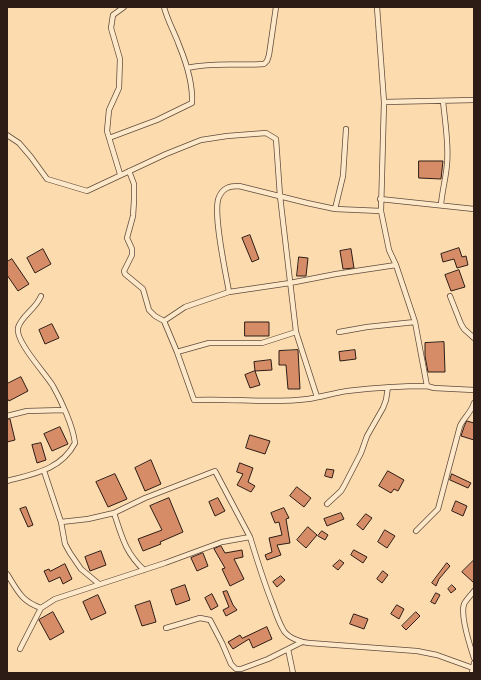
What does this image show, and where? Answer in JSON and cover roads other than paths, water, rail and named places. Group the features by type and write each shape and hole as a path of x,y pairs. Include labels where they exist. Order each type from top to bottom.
{"street":[{"path":"120,174 107,131 110,110 119,88 120,59 111,28 113,15 124,7"},
{"path":"109,138 156,120 192,103 187,68 164,7"},
{"path":"187,68 203,64 264,64 268,61 276,7"},
{"path":"376,7 384,102 380,199 381,211 390,250 415,322 427,386"},
{"path":"384,102 474,100"},
{"path":"441,205 447,163 443,101"},
{"path":"335,209 343,176 346,129"},
{"path":"7,135 19,143 47,179 87,191 120,174 201,140 266,133 276,139 280,196 296,332 317,397"},
{"path":"129,171 134,184 133,216 127,238 132,249 132,256 124,271 125,274 143,289 149,310 155,316 164,321 194,400 219,399 238,401 309,399 346,391 388,387 427,386 434,388 474,390"},
{"path":"229,292 219,231 217,207 218,198 223,190 228,187 239,186 335,209 381,211"},
{"path":"380,199 474,209"},
{"path":"164,321 185,307 229,292 396,265"},
{"path":"7,481 44,471 62,459 74,443 74,436 64,410 46,375 22,345 18,333 20,323 38,302 40,296"},
{"path":"450,296 461,324 464,329 474,338"},
{"path":"339,332 367,326 415,322"},
{"path":"177,352 209,343 262,343 296,332"},
{"path":"327,504 341,491 344,486 361,453 367,436 383,408 388,387"},
{"path":"416,531 438,510 460,426 471,412 474,403"},
{"path":"7,416 27,411 64,410"},
{"path":"44,471 61,522 65,544 81,569 99,584"},
{"path":"61,522 88,519 114,513 145,498 215,471 250,537 277,617 284,631 288,635 302,642 417,651 437,655 473,668"},
{"path":"114,513 127,548 135,561 144,570"},
{"path":"20,649 42,608 55,599 144,570 222,542 250,537"},
{"path":"7,574 21,596 30,603 42,608"},
{"path":"474,592 463,606 465,626 474,658"},
{"path":"166,628 200,618 210,620 231,664 236,669 241,669 268,659 302,642"},
{"path":"288,649 292,673"}]}
